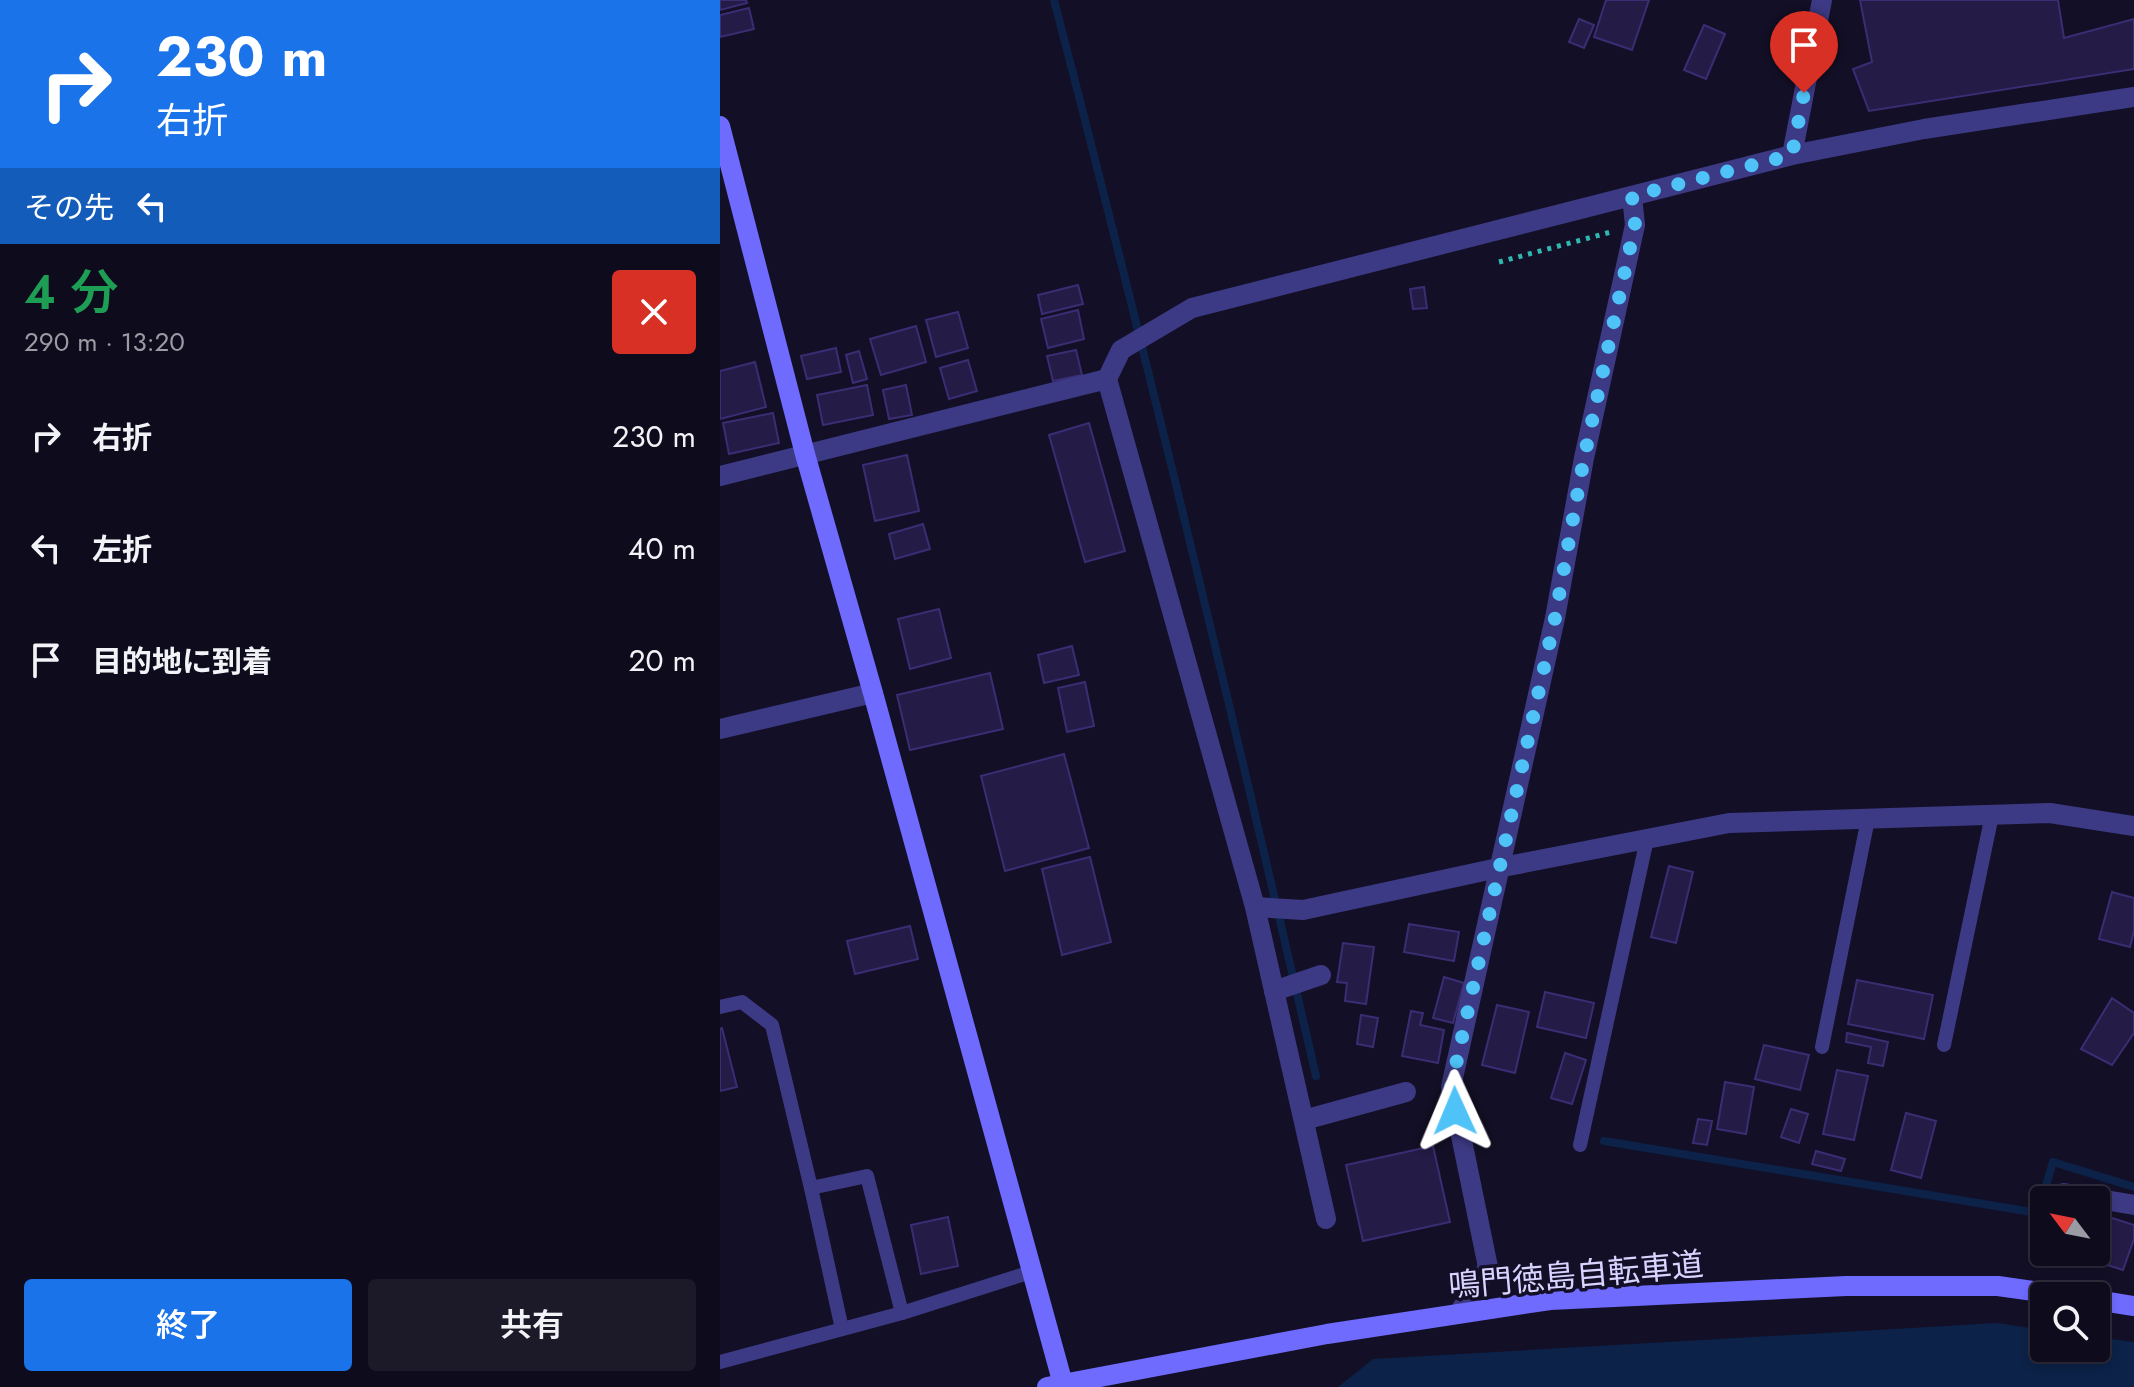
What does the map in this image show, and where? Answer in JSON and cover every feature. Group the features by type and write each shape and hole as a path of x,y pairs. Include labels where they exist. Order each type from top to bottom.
{"street":[{"path":"1792,155 1822,0"},
{"path":"1326,1219 1255,907 1107,379 1121,350 1192,308 1792,155 1924,129 2134,97"},
{"path":"720,129 805,454 1031,1272 1055,1385"},
{"path":"1459,1313 1488,1267 1451,1087 1555,618 1584,458 1635,225 1632,196"},
{"path":"720,476 1107,379"},
{"path":"720,729 873,693"},
{"path":"1255,907 1303,910 1729,823 2050,813 2134,826"},
{"path":"1274,991 1321,975"},
{"path":"1304,1120 1406,1092"},
{"path":"2110,1201 2134,1205"},
{"name":"鳴門徳島自転車道","path":"1055,1385 1312,1337 1550,1300 1846,1286 1998,1286 2030,1291"},
{"path":"2110,1302 2134,1306"}],"lane":[{"path":"1944,1045 1992,815"},
{"path":"1822,1047 1868,819"},
{"path":"1580,1145 1647,839"},
{"path":"720,1007 742,1002 772,1025 842,1329"},
{"path":"811,1188 867,1176 902,1313"},
{"path":"720,1362 902,1313 1031,1272"}],"path":[{"path":"1499,262 1635,225"}],"water":[{"path":"1997,1323 2030,1328 2030,1362 2110,1362 2110,1339 2134,1342 2134,1387 1338,1387 1373,1359"}],"building":[{"path":"720,0 746,0 747,3 720,10"},
{"path":"1606,0 1649,0 1632,50 1594,37"},
{"path":"1860,0 2058,0 2064,38 2134,19 2134,69 1869,111 1853,69 1872,62"},
{"path":"749,8 754,29 720,37 720,15"},
{"path":"1579,19 1594,25 1584,48 1569,42"},
{"path":"1704,25 1725,34 1706,79 1684,70"},
{"path":"1078,285 1083,304 1042,314 1038,295"},
{"path":"1424,287 1427,308 1413,309 1410,289"},
{"path":"1078,310 1084,339 1048,348 1041,319"},
{"path":"958,312 968,348 936,357 926,320"},
{"path":"916,326 926,362 881,375 870,339"},
{"path":"836,348 841,372 807,379 801,356"},
{"path":"1076,350 1082,375 1053,381 1047,356"},
{"path":"859,351 867,379 853,383 846,355"},
{"path":"968,360 977,391 949,399 940,368"},
{"path":"755,362 766,407 720,419 720,371"},
{"path":"867,385 873,415 823,425 817,395"},
{"path":"906,385 912,415 889,419 883,390"},
{"path":"773,413 779,443 729,454 723,423"},
{"path":"1089,423 1125,551 1085,562 1049,435"},
{"path":"907,455 919,511 875,521 863,465"},
{"path":"923,524 930,549 895,559 889,534"},
{"path":"939,609 951,658 910,669 898,619"},
{"path":"1072,646 1079,675 1044,683 1038,655"},
{"path":"990,673 1003,729 910,750 897,695"},
{"path":"1085,682 1094,726 1067,732 1058,688"},
{"path":"1064,754 1089,848 1005,871 981,776"},
{"path":"1090,857 1111,942 1062,955 1042,869"},
{"path":"1669,866 1693,872 1676,943 1651,937"},
{"path":"2112,892 2134,898 2134,931 2130,947 2099,939"},
{"path":"1409,924 1459,932 1454,961 1404,952"},
{"path":"910,926 918,959 855,974 847,941"},
{"path":"1343,943 1374,947 1366,1004 1345,1001 1347,983 1337,982"},
{"path":"1444,977 1464,983 1453,1023 1433,1018"},
{"path":"1857,980 1933,995 1924,1039 1848,1024"},
{"path":"1545,992 1594,1003 1586,1038 1537,1027"},
{"path":"2112,998 2134,1013 2134,1033 2112,1065 2081,1049"},
{"path":"1497,1005 1529,1012 1515,1073 1482,1065"},
{"path":"1411,1011 1423,1013 1420,1025 1444,1030 1438,1063 1402,1056"},
{"path":"1361,1015 1378,1018 1373,1047 1357,1044"},
{"path":"720,1029 737,1087 720,1091"},
{"path":"1847,1033 1888,1042 1883,1066 1868,1063 1871,1047 1846,1042"},
{"path":"1764,1045 1809,1055 1800,1090 1755,1079"},
{"path":"1565,1053 1586,1060 1572,1104 1551,1098"},
{"path":"1837,1070 1868,1076 1854,1140 1823,1134"},
{"path":"1725,1082 1754,1087 1746,1134 1717,1129"},
{"path":"1791,1109 1808,1114 1799,1143 1781,1137"},
{"path":"1906,1113 1936,1121 1921,1178 1891,1170"},
{"path":"1698,1119 1712,1121 1707,1145 1693,1143"},
{"path":"1433,1146 1450,1222 1363,1241 1346,1165"},
{"path":"1816,1151 1845,1159 1841,1171 1812,1164"},
{"path":"948,1217 958,1266 921,1274 911,1225"},
{"path":"2110,1217 2134,1225 2134,1239 2123,1270 2110,1266"}],"waterway":[{"path":"1054,0 1189,537 1316,1076"},
{"path":"1604,1141 2038,1213 2053,1162 2134,1187"}],"route":[{"path":"1455,1111 1451,1087 1555,618 1584,458 1635,225 1632,196 1792,155 1804,93"}]}
